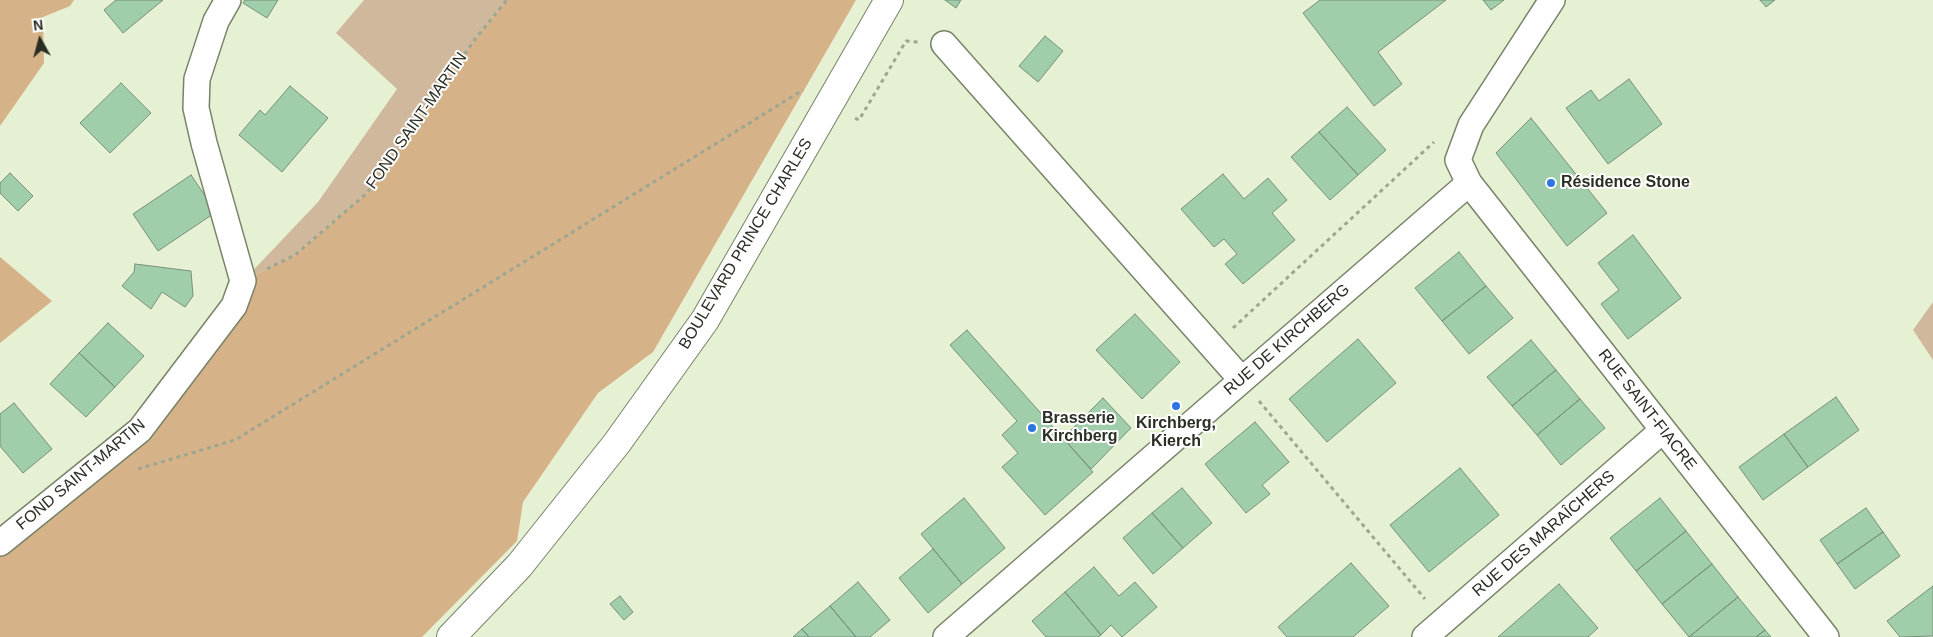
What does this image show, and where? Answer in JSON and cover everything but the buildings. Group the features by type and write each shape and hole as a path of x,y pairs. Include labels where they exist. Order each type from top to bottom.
{"main road":[{"name":"BOULEVARD PRINCE CHARLES","path":"451,637 519,566 618,443 704,320 889,0"}],"street":[{"path":"228,0 216,21 197,79 196,108 204,143 244,281"},
{"path":"1469,182 1458,160 1471,125 1552,0"},
{"path":"944,44 1248,388"},
{"name":"RUE DE KIRCHBERG","path":"946,637 1248,388 1469,182"},
{"name":"RUE SAINT-FIACRE","path":"1469,182 1826,637"},
{"name":"FOND SAINT-MARTIN","path":"0,544 140,430 234,306 244,281"},
{"name":"RUE DES MARAÎCHERS","path":"1434,629 1663,430"}],"path":[{"name":"FOND SAINT-MARTIN","path":"244,281 295,254 367,192 476,38 506,0"},
{"path":"136,470 235,440 803,90 859,120 906,41 944,44"},
{"path":"1212,347 1446,131 1471,125"},
{"path":"1248,388 1434,629"}],"shaded area":[{"path":"0,0 74,0 70,6 43,17 44,63 0,126"},
{"path":"364,0 507,0 476,38 367,193 295,255 243,281 318,202 397,89 336,33"},
{"path":"507,0 856,0 653,352 598,393 523,502 517,541 422,637 0,637 0,543 140,430 243,281 295,255 367,193 476,38"},
{"path":"0,257 52,301 0,343"},
{"path":"1933,302 1933,360 1913,330"}],"place":[{"name":"Résidence Stone","path":"1551,183"},
{"name":"Kirchberg, Kierch","path":"1176,406"},
{"name":"Brasserie Kirchberg","path":"1032,428"}]}
